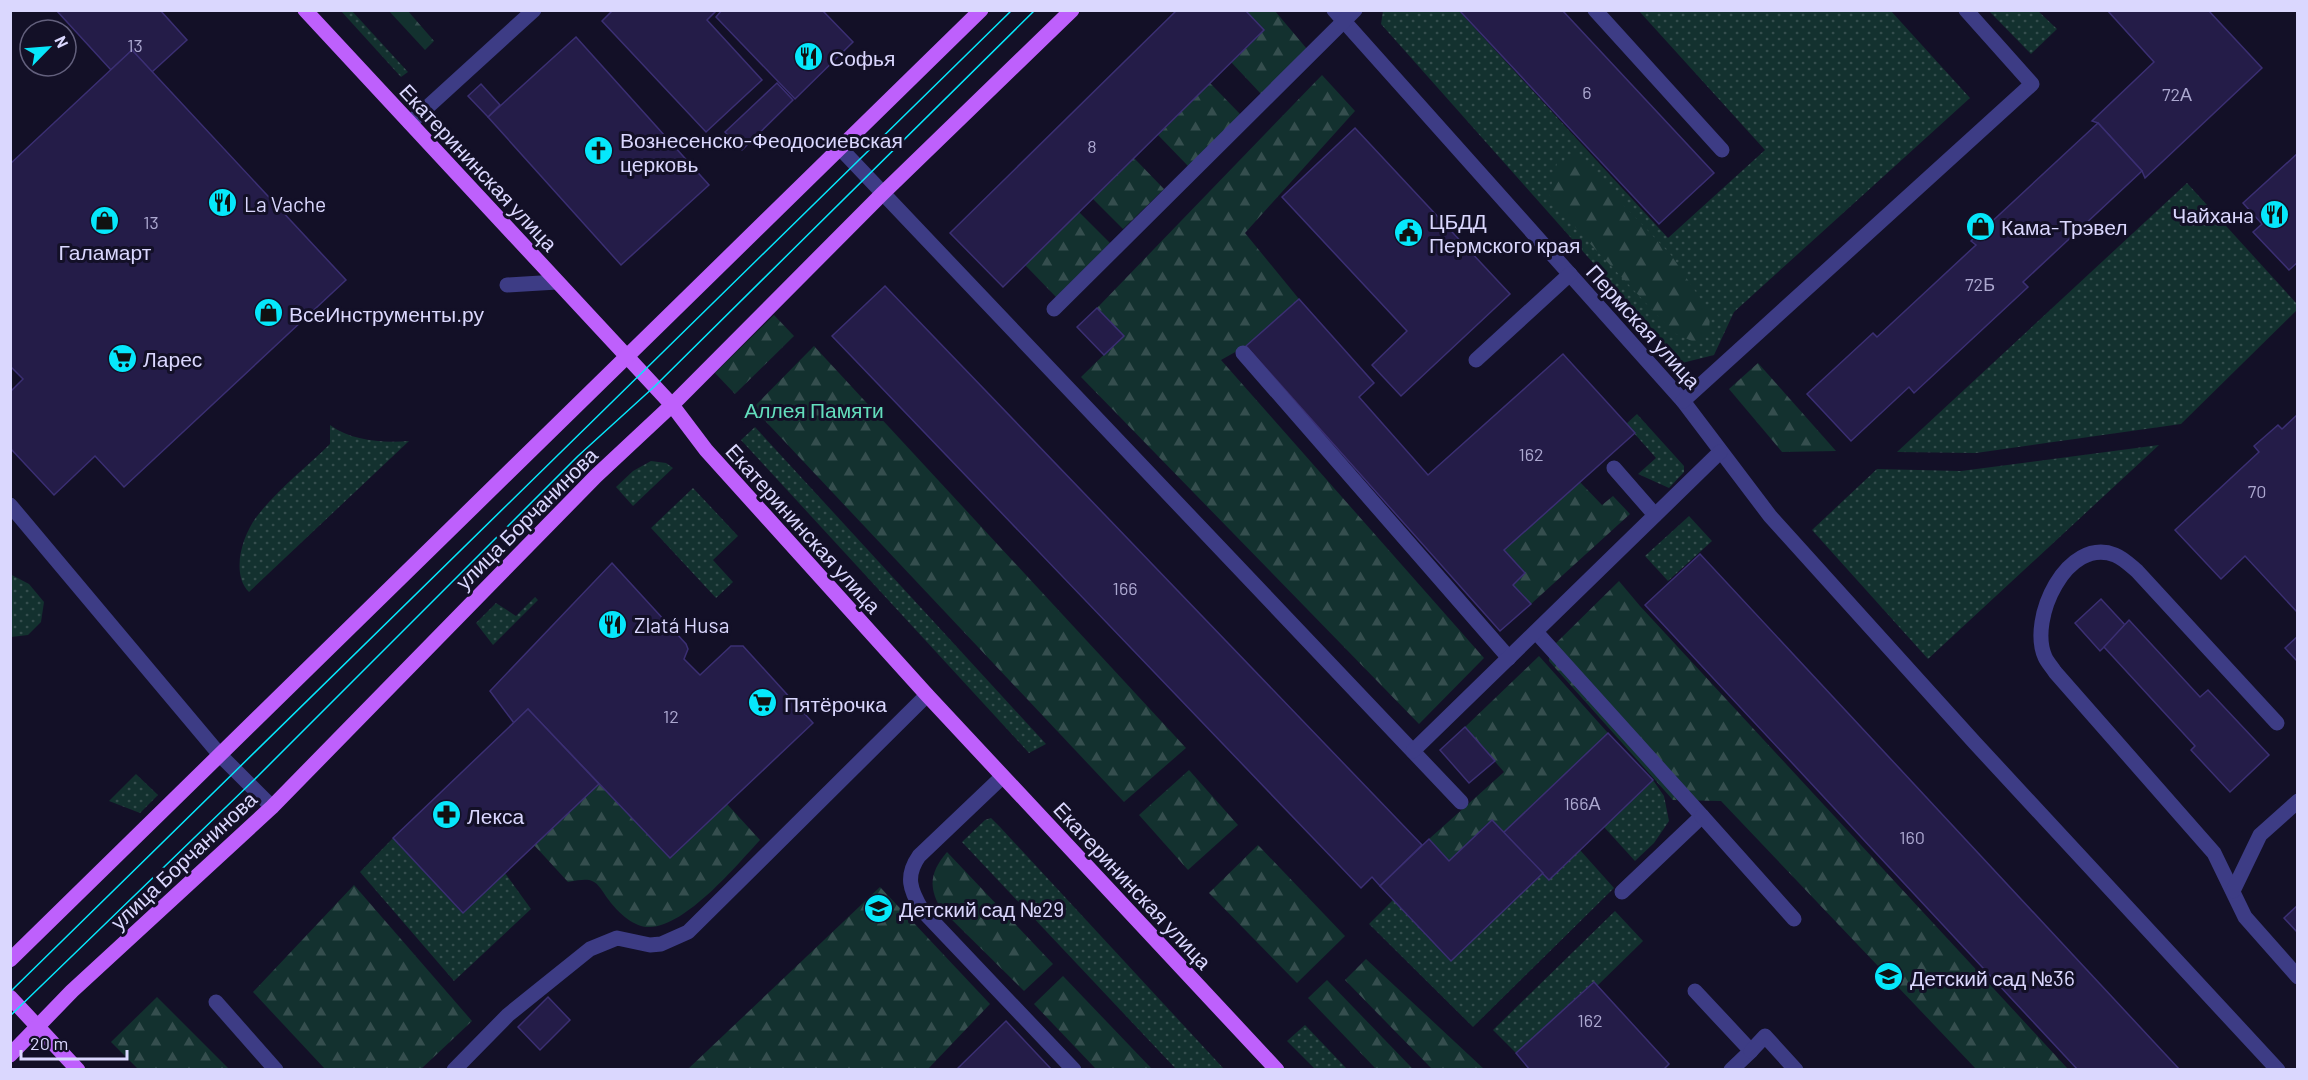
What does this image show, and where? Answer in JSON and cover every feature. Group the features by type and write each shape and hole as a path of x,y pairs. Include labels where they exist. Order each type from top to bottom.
{"main road":[{"name":"Екатерининская улица","path":"305,10 672,405 706,450 1002,777 1277,1070"},
{"name":"улица Борчанинова","path":"10,960 981,10"},
{"name":"улица Борчанинова","path":"10,1055 72,991 272,807 596,476 672,405 882,194 1072,10"},
{"path":"10,997 78,1070"}],"street":[{"path":"410,123 534,10"},
{"path":"1054,309 1339,16 1356,10"},
{"path":"1594,10 1722,150"},
{"path":"1683,400 2032,84 1966,10"},
{"name":"Пермская улица","path":"1339,16 1683,400 1770,516 1975,743 2278,1070"},
{"path":"840,148 1461,802"},
{"path":"1476,360 1570,274"},
{"path":"507,285 557,282"},
{"path":"1243,354 1509,658"},
{"path":"1413,751 1720,452"},
{"path":"1614,468 1655,515"},
{"path":"10,505 220,755 272,807"},
{"path":"2277,723 2137,571 2116,555 2100,552 2083,558 2066,571 2050,590 2042,629 2044,656 2062,681 2214,853 2245,917 2298,977"},
{"path":"1536,632 1794,919"},
{"path":"454,1070 508,1015 590,949 617,938 650,945 661,944 688,932 927,695"},
{"path":"1002,777 919,856 912,866 909,879 912,893 922,910 1074,1070"},
{"path":"2233,891 2260,835 2298,801"},
{"path":"1622,892 1702,816"},
{"path":"1695,991 1751,1051"},
{"path":"216,1002 276,1070"},
{"path":"1731,1070 1765,1036 1796,1070"}],"green space":[{"path":"341,11 352,11 408,72 401,77"},
{"path":"389,11 408,11 434,41 425,50"},
{"path":"1245,11 1275,11 1307,49 1262,95 1231,62 1264,30"},
{"path":"1383,11 1459,11 1668,238 1765,150 1639,11 1891,11 1970,98 1734,312 1714,355 1682,363 1381,24"},
{"path":"1989,11 2038,11 2057,29 2031,54"},
{"path":"1322,75 1355,111 1245,233 1299,299 1246,346 1221,360 1484,658 1419,724 1081,377 1123,336 1097,308"},
{"path":"1210,83 1241,115 1188,166 1158,135"},
{"path":"1576,155 1671,255 1710,313 1709,333 1694,342 1674,333 1581,234 1549,195 1557,163"},
{"path":"1134,158 1164,189 1123,229 1093,199"},
{"path":"2187,183 2297,304 2298,309 2181,424 1976,453 1897,452"},
{"path":"1079,212 1110,243 1056,297 1025,265"},
{"path":"774,315 794,336 735,394 715,373"},
{"name":"Аллея Памяти","path":"814,346 1186,748 1124,802 753,408"},
{"path":"1758,363 1836,451 1782,452 1729,389"},
{"path":"1637,414 1684,466 1684,472 1669,488 1638,474 1656,458 1626,424"},
{"path":"330,425 358,438 388,442 409,441 249,592 240,574 241,553 248,532 258,515 274,496 330,444"},
{"path":"755,427 1046,744 1029,753 741,440"},
{"path":"2159,445 1928,659 1812,530 1877,469 1961,471"},
{"path":"651,461 666,463 673,468 633,506 616,487 633,471"},
{"path":"1580,482 1602,505 1613,496 1630,514 1531,604 1513,585 1525,573 1504,550"},
{"path":"693,488 738,536 713,560 733,582 716,598 651,528"},
{"path":"1689,516 1712,541 1668,581 1645,556"},
{"path":"10,574 29,584 44,602 41,622 28,635 11,637"},
{"path":"1619,581 2068,1069 1976,1069 1721,801 1673,800 1549,661 1549,650"},
{"path":"535,597 538,600 493,645 476,623 496,603 516,616"},
{"path":"1539,656 1608,733 1503,833 1449,861 1429,839 1504,772 1465,727"},
{"path":"1189,770 1238,825 1188,870 1139,815"},
{"path":"136,774 158,795 140,813 109,801"},
{"path":"1653,780 1664,796 1669,821 1654,843 1635,861 1604,827"},
{"path":"599,784 670,858 727,804 760,840 710,893 694,906 664,924 644,927 628,920 619,912 595,882 585,880 568,882 534,845"},
{"path":"991,818 1224,1069 1176,1069 962,842 985,820"},
{"path":"393,838 463,912 505,873 531,909 454,981 360,872"},
{"path":"1258,845 1345,936 1297,983 1209,893"},
{"path":"1580,850 1614,888 1473,1027 1369,924 1393,900 1543,873 1549,880"},
{"path":"947,852 1053,964 1024,991 941,909 934,894 933,880 937,866"},
{"path":"354,885 472,1021 421,1069 325,1069 253,992"},
{"path":"880,887 990,1004 928,1069 688,1069"},
{"path":"1615,911 1643,941 1597,986 1593,982 1516,1053 1493,1030"},
{"path":"1366,959 1484,1069 1432,1069 1345,980"},
{"path":"1063,976 1152,1069 1096,1069 1034,1004"},
{"path":"1327,980 1413,1069 1376,1069 1308,998"},
{"path":"157,997 229,1069 138,1069 111,1042"},
{"path":"1305,1025 1347,1069 1315,1069 1287,1041"}],"building":[{"path":"56,10 160,10 187,40 152,72 132,50 111,70 78,34 78,18 63,18"},
{"path":"613,10 717,10 707,20 762,80 706,132 602,21"},
{"path":"722,10 822,10 853,42 795,99 716,17"},
{"path":"1177,10 1245,10 1264,30 1003,287 950,233"},
{"path":"1459,10 1562,10 1714,173 1659,224"},
{"path":"2107,10 2208,10 2262,68 2145,178 2142,171 2098,123 2092,121 2154,62"},
{"name":"Вознесенско-Феодосиевская церковь","path":"576,37 709,185 621,265 488,117"},
{"path":"132,50 346,280 124,487 95,456 54,495 10,448 10,392 23,379 10,366 10,164"},
{"path":"777,83 793,100 742,150 725,132"},
{"path":"481,84 500,105 488,117 468,96"},
{"path":"2098,123 2142,171 2023,282 2028,287 1914,393 1909,387 1851,441 1807,394 1873,333 1877,337 1976,245 1971,241"},
{"path":"1355,128 1510,294 1401,396 1372,365 1407,331 1282,197"},
{"name":"Чайханa","path":"2298,153 2298,262 2289,270 2253,232 2262,224 2243,203"},
{"path":"885,286 1422,845 1380,886 1372,877 1361,888 832,336"},
{"path":"1299,299 1374,383 1359,397 1428,475 1563,354 1635,433 1504,550 1525,573 1513,585 1531,604 1500,631 1246,346"},
{"path":"1097,308 1124,336 1104,355 1077,327"},
{"path":"2298,414 2298,613 2245,556 2221,579 2175,530 2259,452 2254,446 2278,425 2282,429"},
{"path":"1700,554 2180,1070 2078,1070 1645,605"},
{"path":"612,563 686,644 688,649 684,659 700,675 731,646 743,646 813,723 670,858 528,709 514,723 490,691"},
{"path":"2101,599 2126,626 2100,651 2075,623"},
{"path":"2129,620 2200,697 2208,690 2269,755 2230,792 2191,750 2195,746 2104,647"},
{"path":"2298,636 2298,662 2285,648"},
{"path":"528,709 599,784 463,913 393,838"},
{"path":"1465,727 1495,761 1469,783 1440,750"},
{"path":"1608,733 1653,780 1549,880 1503,833"},
{"path":"1492,820 1543,873 1451,961 1380,886 1429,839 1449,861"},
{"path":"2298,905 2298,933 2284,918"},
{"path":"1594,982 1669,1064 1663,1070 1530,1070 1516,1053"},
{"path":"548,997 570,1020 540,1050 518,1027"},
{"path":"1006,1021 1052,1070 956,1070"}],"tram line":[{"path":"10,992 1012,10"},
{"path":"10,1016 258,776 578,456 655,386 1035,10"}],"place":[{"name":"Софья","path":"808,57"},
{"name":"Вознесенско-Феодосиевская церковь","path":"599,151"},
{"name":"La Vache","path":"223,203"},
{"name":"Чайханa","path":"2275,214"},
{"name":"Галамарт","path":"105,220"},
{"name":"Кама-Трэвел","path":"1980,226"},
{"name":"ЦБДД Пермского края","path":"1408,232"},
{"name":"ВсеИнструменты.ру","path":"268,313"},
{"name":"Ларес","path":"122,358"},
{"name":"Zlatá Husa","path":"613,624"},
{"name":"Пятёрочка","path":"763,703"},
{"name":"Лекса","path":"446,815"},
{"name":"Детский сад №29","path":"878,908"},
{"name":"Детский сад №36","path":"1889,977"}]}
